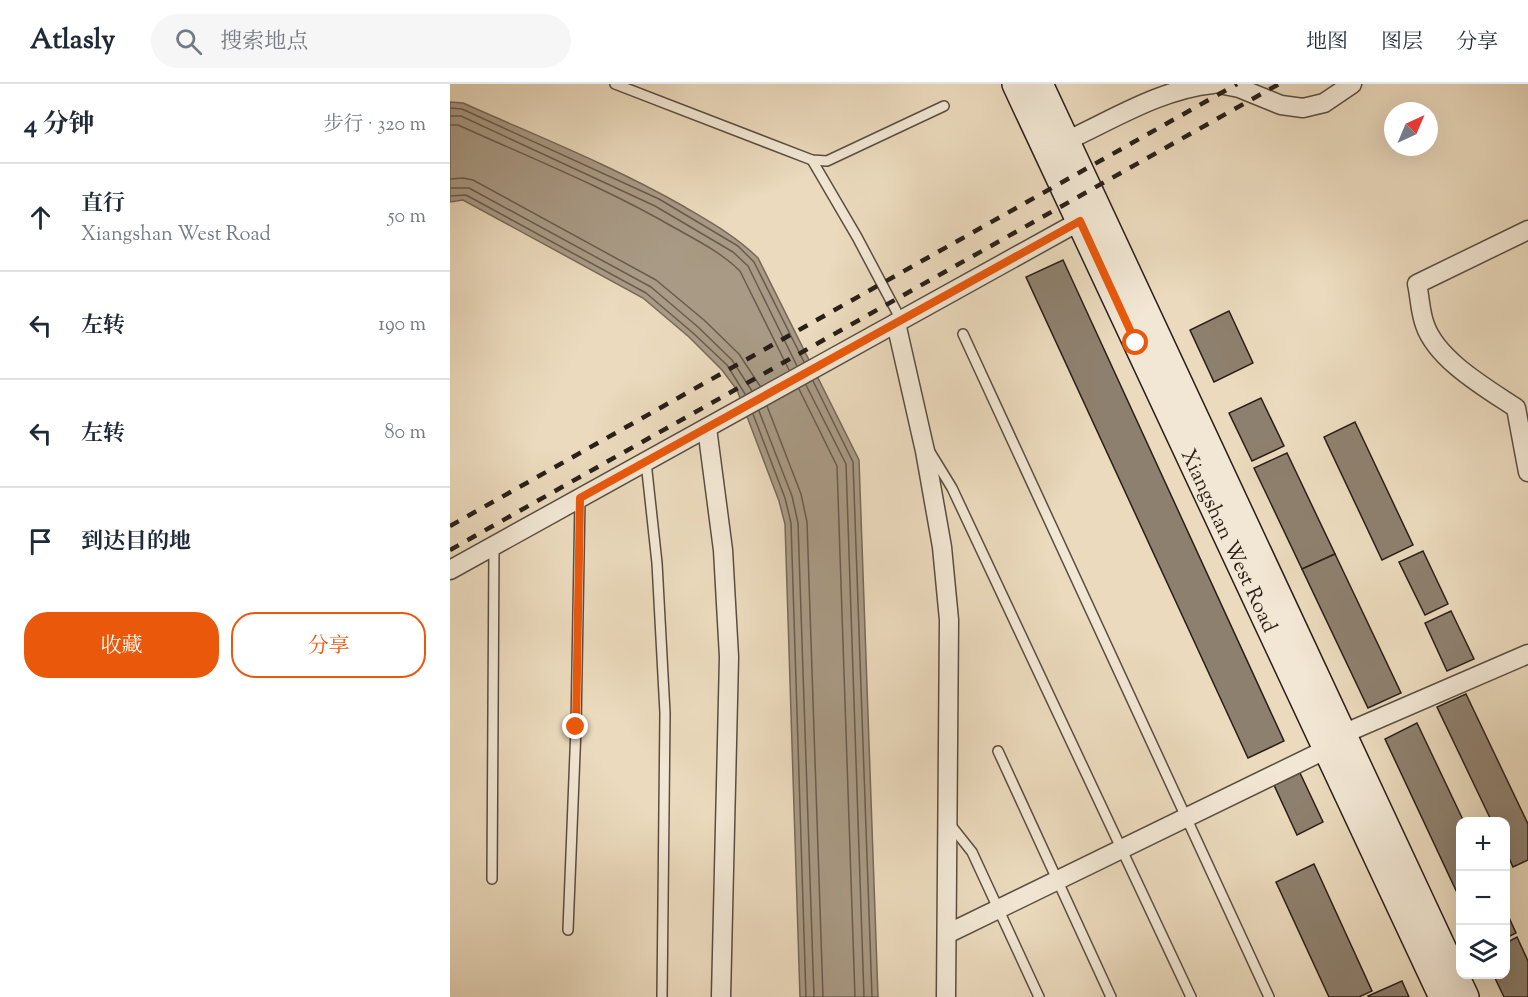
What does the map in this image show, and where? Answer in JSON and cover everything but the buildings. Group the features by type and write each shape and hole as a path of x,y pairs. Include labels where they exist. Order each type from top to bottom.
{"main road":[{"name":"Xiangshan West Road","path":"1016,84 1080,221 1335,742 1465,997"},
{"name":"Xiangshan West Road","path":"1039,84 1335,742 1443,997"}],"street":[{"path":"1066,141 1163,96 1194,86 1213,84"},
{"path":"1219,84 1239,88 1281,105 1303,108 1324,103 1352,84"},
{"path":"450,570 1080,221"},
{"path":"1528,230 1417,284 1425,325 1437,348 1483,387 1516,408 1528,472"},
{"path":"898,321 942,547 949,620 948,993"},
{"path":"712,425 723,550 729,657 721,997"},
{"path":"947,934 1186,818 1335,742 1528,654"}],"lane":[{"path":"615,84 812,160 827,161 944,106"},
{"path":"812,160 857,237 898,321"},
{"path":"963,334 1269,997"},
{"path":"923,440 952,488 1191,997"},
{"path":"646,462 657,563 665,712 662,997"},
{"path":"568,930 576,727 580,498"},
{"path":"492,879 494,546"},
{"path":"998,751 1111,997"},
{"path":"948,821 972,852 1039,997"}],"water":[{"path":"450,102 463,103 630,178 703,218 750,250 758,258 859,460 878,997 800,997 785,524 779,501 737,390 722,370 689,337 643,298 463,200 450,202"}],"railway":[{"path":"450,526 1237,84"},
{"path":"450,550 1279,84"}],"route":[{"path":"576,727 580,498 1080,221 1136,343"}]}
